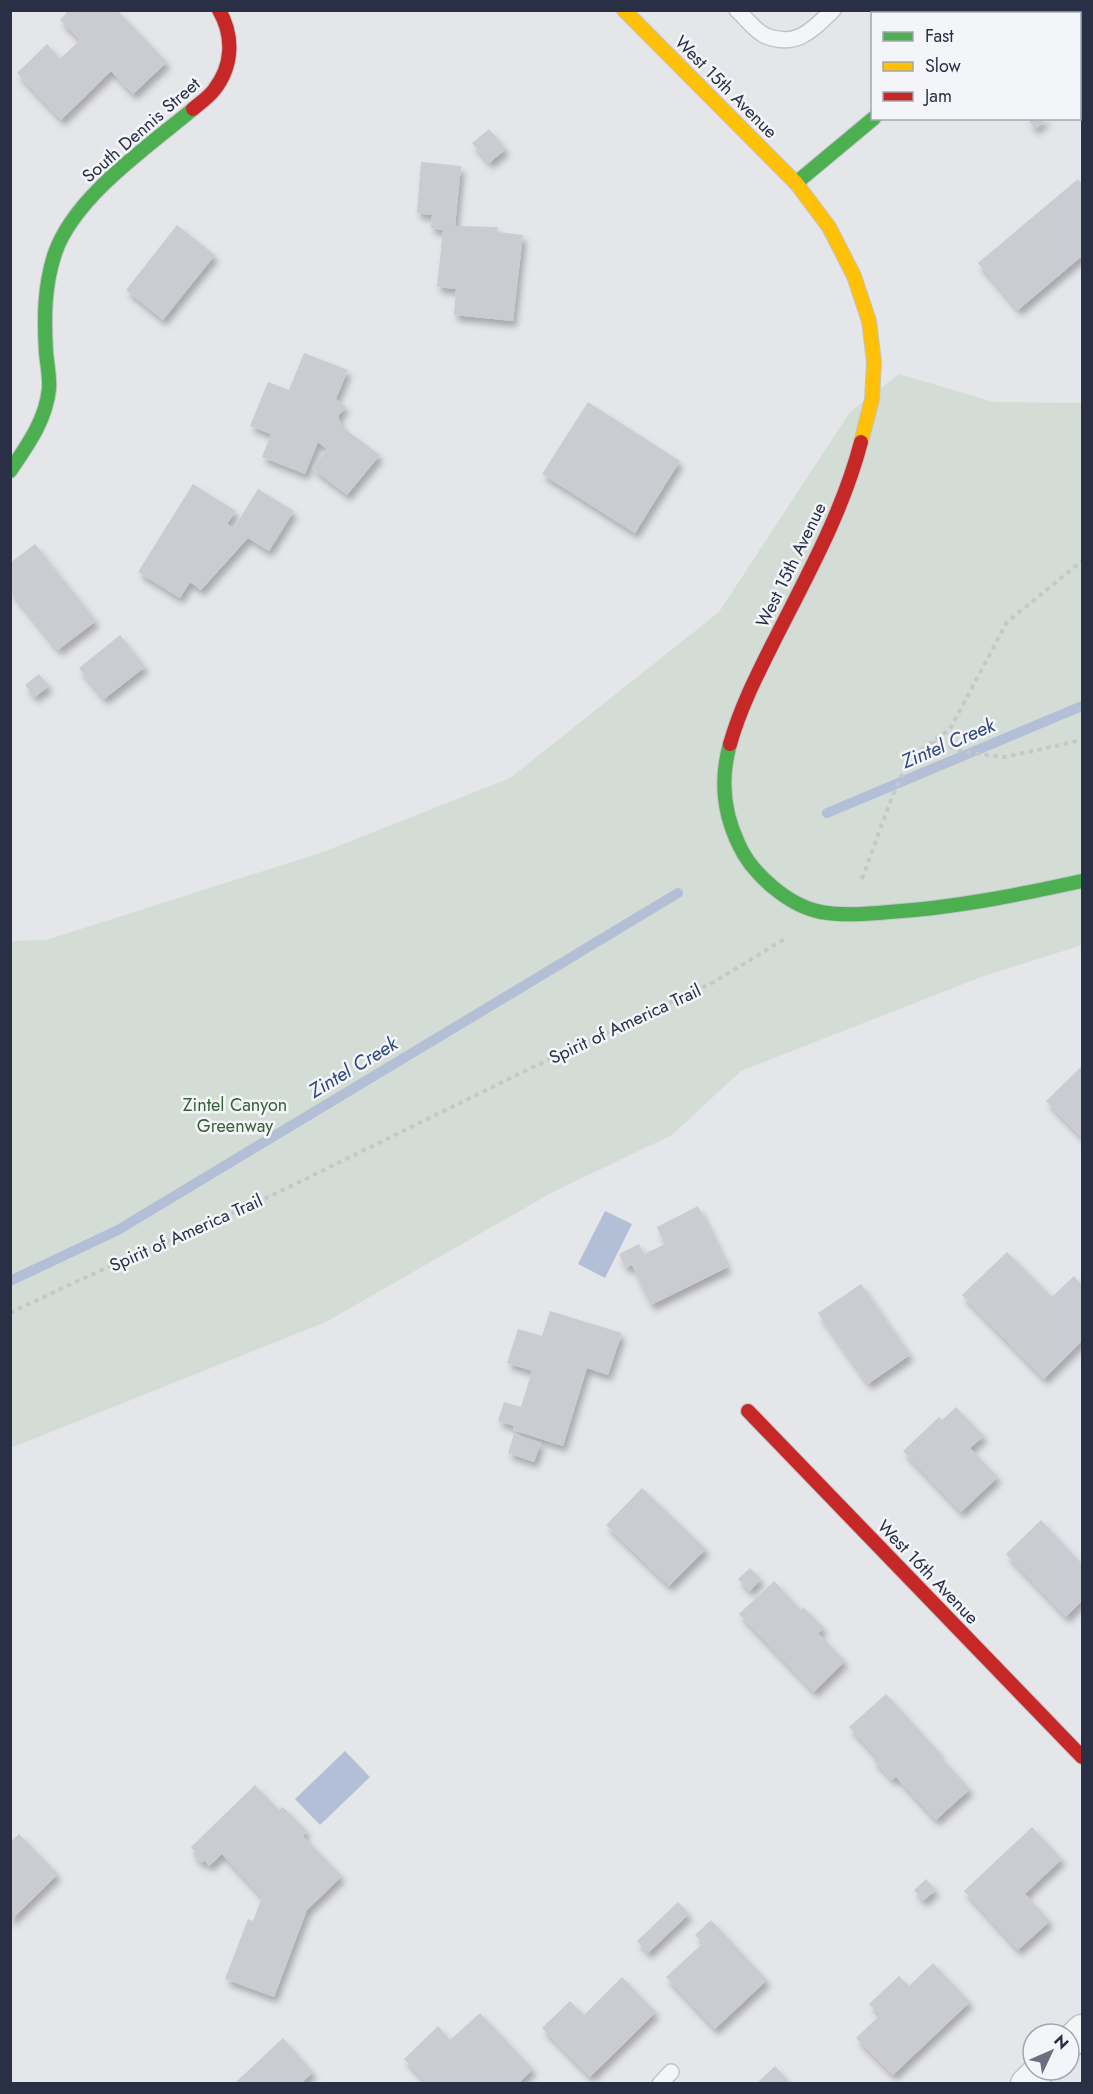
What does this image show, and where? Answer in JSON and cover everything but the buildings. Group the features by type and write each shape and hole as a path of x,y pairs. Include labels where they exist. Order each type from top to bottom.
{"street":[{"name":"South Dennis Street","path":"10,471 29,443 42,417 49,389 44,316 46,282 56,251 72,220 96,191 214,91 226,71 231,51 228,30 219,10"},
{"name":"West 15th Avenue","path":"624,10 796,183 829,227 854,276 869,321 874,362 872,399 854,473 835,518 741,708 732,737 723,778 725,804 747,862 788,898 818,912 838,914 906,912 984,902 1083,881"},
{"path":"796,183 872,120"},
{"name":"West 16th Avenue","path":"748,1411 1083,1757"}],"lane":[{"path":"737,10 765,36 793,41 812,31 833,10"},
{"path":"660,2084 672,2072"}],"path":[{"name":"Spirit of America Trail","path":"10,1312 275,1194 531,1068 714,982 829,913 861,884 892,797 910,758 950,729 1007,622 1083,561"},
{"path":"932,742 970,753 1005,758 1083,740"}],"green space":[{"name":"Zintel Canyon Greenway","path":"899,374 994,402 1082,403 1082,945 984,976 741,1071 672,1135 551,1193 326,1322 11,1448 10,941 46,940 323,852 510,778 719,612 850,412"}],"water":[{"path":"605,1211 632,1224 605,1278 578,1264"},
{"path":"345,1751 370,1777 320,1825 295,1799"}],"waterway":[{"name":"Zintel Creek","path":"827,813 1082,706"},
{"name":"Zintel Creek","path":"10,1281 118,1230 678,893"}],"traffic: fast":[{"path":"10,471 35,432 47,400 49,384 45,327 47,290 51,265 65,232 96,192 135,156 193,109"},
{"path":"796,183 872,120"},
{"path":"730,744 724,783 726,808 739,845 762,877 784,896 809,909 846,914 913,910 986,900 1082,881"}],"traffic: slow":[{"path":"624,10 796,183 829,227 854,276 869,321 874,362 872,399 861,442"}],"traffic: jam":[{"path":"193,109 214,90 228,61 229,40 219,10"},
{"path":"730,744 754,683 833,522 861,442"},
{"path":"748,1411 1082,1757"}]}
